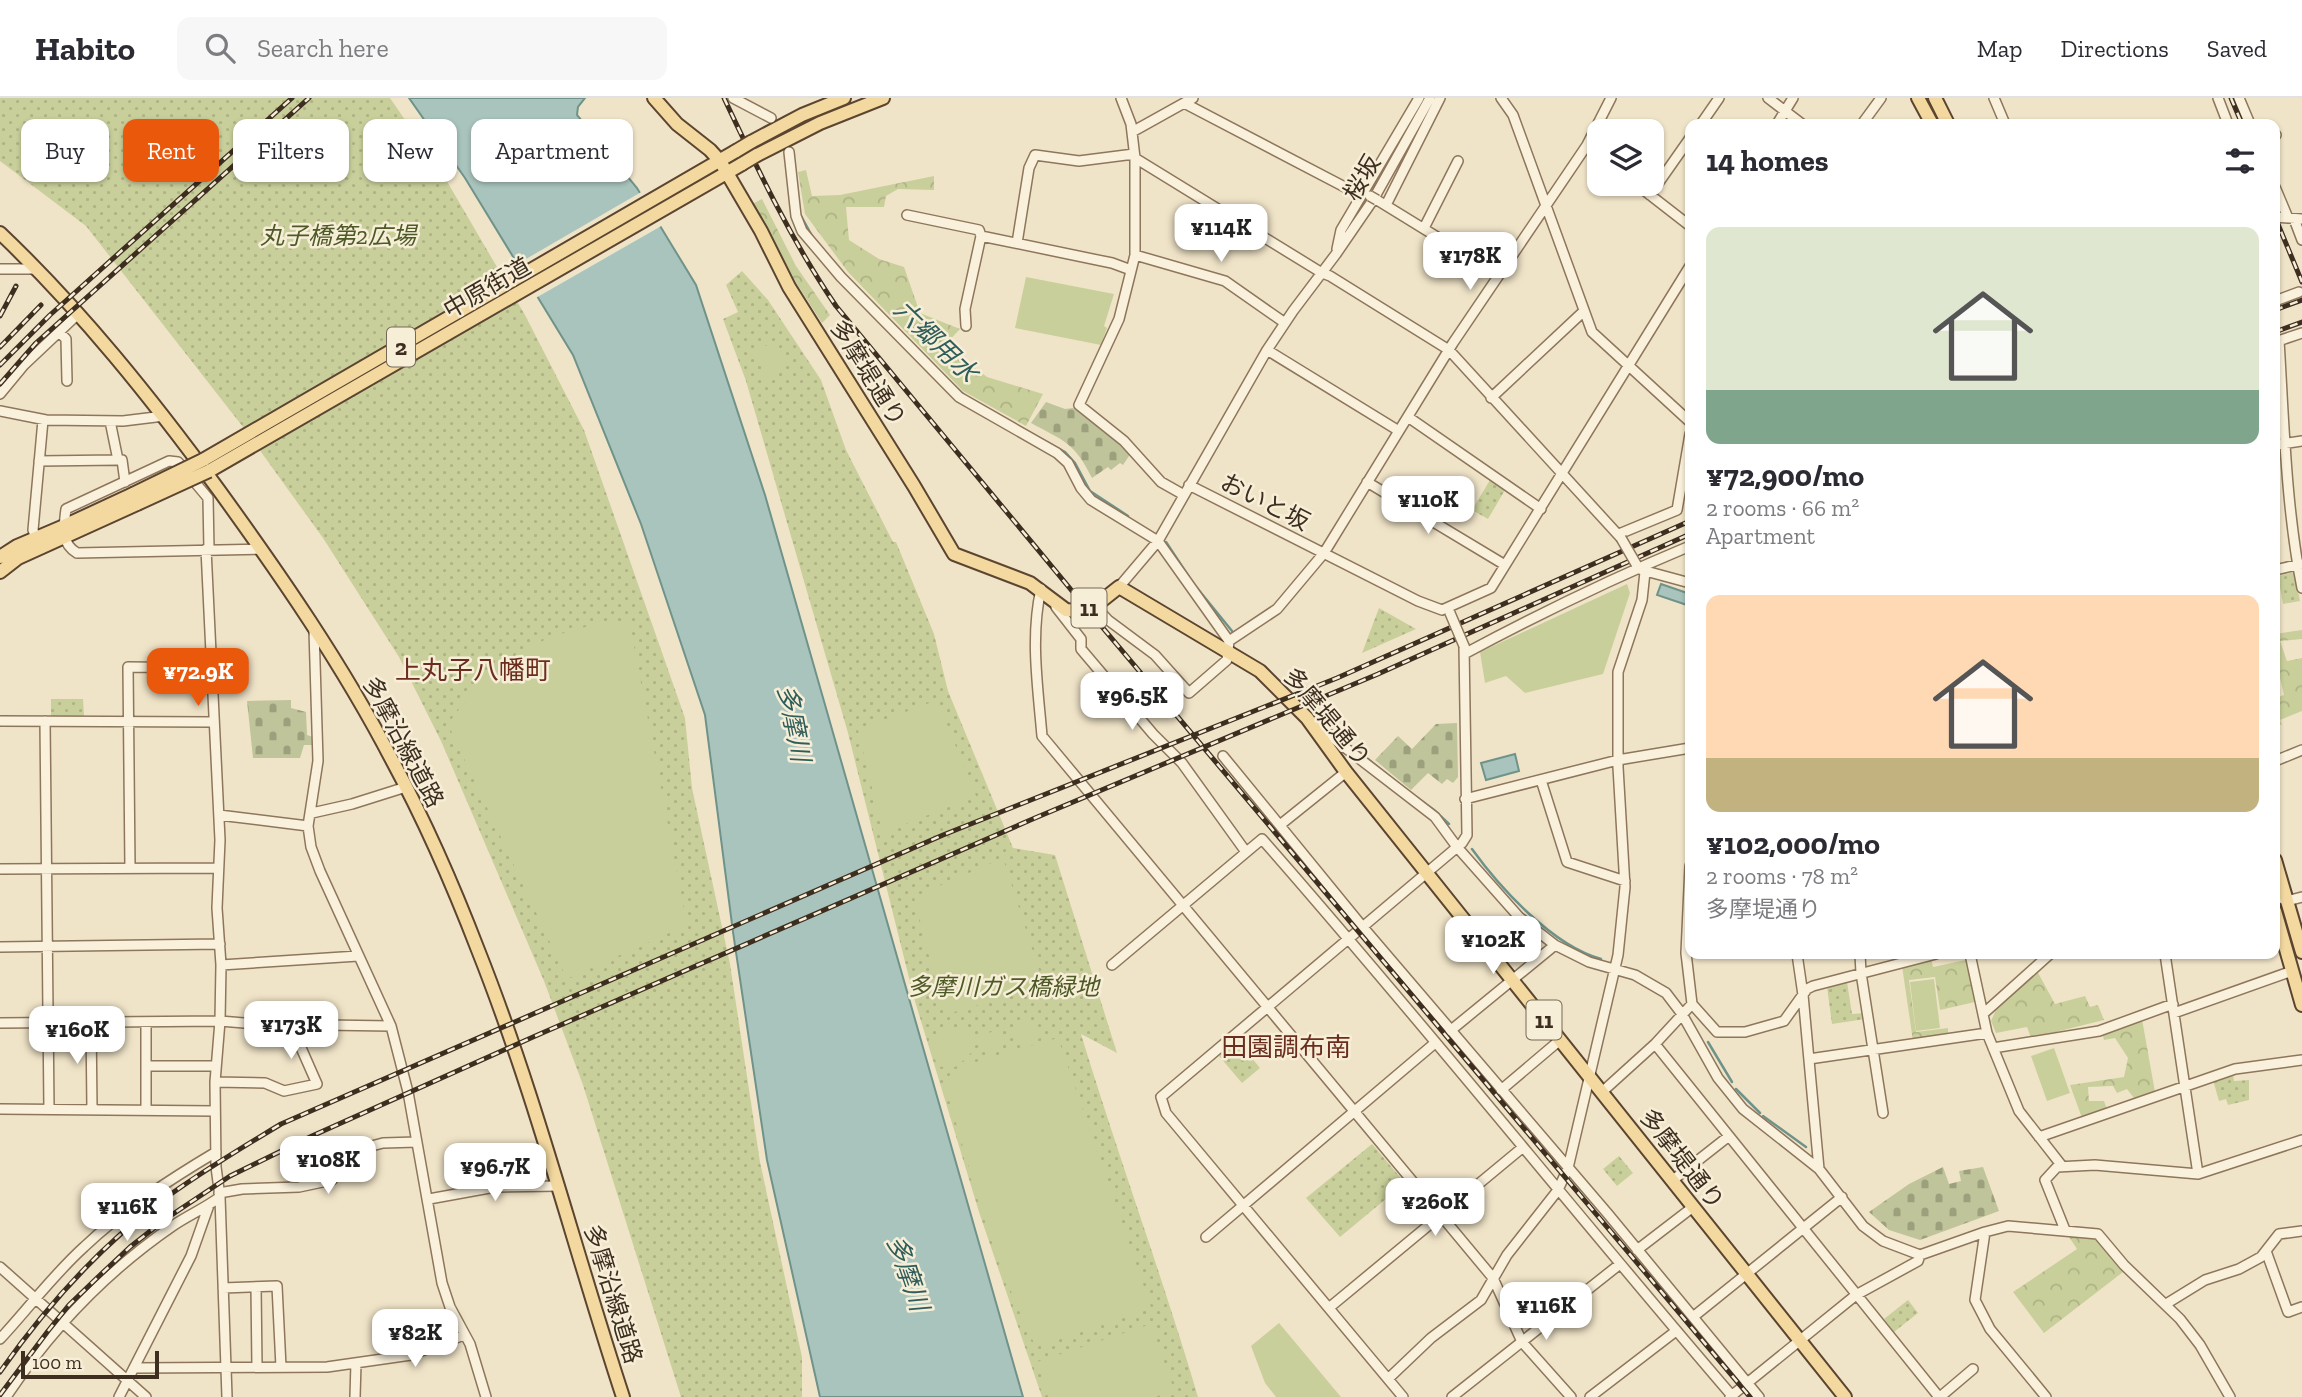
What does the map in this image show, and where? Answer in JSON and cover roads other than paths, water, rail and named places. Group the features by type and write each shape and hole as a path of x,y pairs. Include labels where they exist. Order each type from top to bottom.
{"main road":[{"name":"多摩堤通り","path":"654,98 677,124 710,150 724,167 789,287 914,486 954,555 1030,583 1057,603"},
{"name":"中原街道","path":"724,167 736,151 751,142 802,115 844,98"},
{"name":"中原街道","path":"0,572 18,558 64,532 135,499 208,481 221,458 724,167 742,164 813,126 883,98"},
{"path":"1919,98 1930,119"},
{"path":"1935,98 1946,119"},
{"name":"多摩沿線道路","path":"0,233 77,315 163,416 208,481 262,549 350,685 406,787 477,948 518,1060 623,1397"},
{"name":"中原街道","path":"0,557 36,538 64,532"},
{"name":"多摩堤通り","path":"1119,587 1229,647 1260,671 1307,718 1426,873 1845,1397"},
{"name":"11","path":"1057,603 1071,611 1095,607 1119,587"},
{"path":"2281,898 2302,952"},
{"path":"2280,929 2302,1005"}],"street":[{"path":"733,98 771,118"},
{"path":"1121,98 1129,115 1135,156 1135,255 1119,319 1079,405 1124,440 1161,482 1184,495"},
{"path":"1373,199 1419,98"},
{"name":"桜坂","path":"1119,587 1158,541 1267,350 1373,200 1430,98"},
{"path":"1336,254 1341,230 1373,199 1440,98"},
{"path":"1501,98 1513,115 1592,332 1685,417"},
{"path":"1600,119 1611,98"},
{"path":"1704,119 1719,98"},
{"path":"1768,98 1795,119"},
{"path":"1780,119 1793,98"},
{"path":"1866,119 1881,98"},
{"path":"1994,98 2003,119"},
{"path":"2218,98 2226,119"},
{"path":"2239,98 2248,119"},
{"path":"1132,132 1188,101 1373,199 1499,275"},
{"path":"1229,647 1277,609 1324,553 1449,350 1587,145"},
{"path":"1664,175 1685,145"},
{"path":"789,152 796,216 802,231 841,278 960,397 1057,453 1068,463 1081,488 1091,500 1158,541 1229,647 1227,660 1189,693 1156,655 1108,620 1095,607"},
{"path":"1017,243 1029,168 1035,155 1079,161 1135,156 1449,350 1620,536 1640,568 1642,600 1618,672 1618,760 1625,881 1615,968 1567,1168 1558,1191 1524,1233 1493,1278 1482,1300 1431,1338 1388,1379"},
{"path":"1424,228 1458,161"},
{"path":"2280,195 2295,219 2302,240"},
{"path":"1651,196 1685,222"},
{"path":"907,215 979,230 981,236 965,309 966,326"},
{"path":"981,236 1112,263 1131,270"},
{"path":"1135,255 1225,281 1285,323"},
{"path":"0,269 35,269"},
{"path":"1403,1397 1166,1113 1161,1100 1163,1094 1426,873 1467,835 1465,650 1448,610 1491,588 1564,474 1685,274"},
{"path":"2280,299 2299,292"},
{"path":"1491,398 1584,311"},
{"path":"0,394 24,365 77,315"},
{"path":"59,332 66,339 67,381"},
{"path":"2280,340 2302,332"},
{"path":"1267,350 1399,431"},
{"path":"2280,375 2302,588"},
{"path":"0,411 43,420 110,421 163,416"},
{"path":"1408,416 1541,509"},
{"path":"36,538 33,530 43,420"},
{"path":"110,421 118,460"},
{"path":"2280,444 2302,441"},
{"path":"39,461 122,460 125,482"},
{"path":"227,1397 215,1111 220,1021 221,964 216,908 220,840 213,722 208,549 208,481 178,462 169,461 66,509 64,532 69,548 77,553 208,549 262,549"},
{"path":"1620,536 1677,510 1685,463"},
{"path":"1367,482 1505,565"},
{"name":"おいと坂","path":"1189,485 1418,601 1448,610"},
{"path":"1465,650 1685,548"},
{"path":"2280,569 2300,564"},
{"path":"1640,568 1685,581"},
{"path":"1041,589 1037,604 1035,660 1042,736 1493,1278 1522,1342 1571,1397"},
{"path":"1057,603 1056,607 1081,639 1082,649 1153,734 1182,763 1246,852"},
{"path":"314,627 318,761 308,826 311,847 391,1026 408,1092 442,1283 450,1307 470,1344 486,1397"},
{"path":"130,868 128,667 212,668"},
{"path":"1307,718 1435,817 1519,916 1555,945 1589,962 1635,975 1665,993 1682,1014 1718,1077 1743,1109 1819,1169 1863,1226 1882,1241 1920,1255 1985,1231 2008,1226 2098,1234 2124,1265 2166,1304 2200,1345 2230,1397"},
{"path":"0,721 213,722"},
{"path":"45,721 49,1109"},
{"path":"1465,799 1618,760 1685,749"},
{"path":"2280,759 2302,750"},
{"path":"1223,756 1362,926 1759,1397"},
{"path":"1280,825 1346,772"},
{"path":"1541,780 1567,862 1625,881"},
{"path":"312,813 406,787"},
{"path":"219,815 308,826"},
{"path":"1112,965 1262,839 1349,938 1732,1397 1856,1295 1918,1261 1920,1255"},
{"path":"0,869 217,868"},
{"path":"2281,898 2302,897"},
{"path":"0,947 220,944"},
{"path":"1450,1031 1555,945"},
{"path":"221,964 358,956"},
{"path":"1687,959 1692,1004 1717,1032 1745,1032 1784,1021 1812,986 1916,959"},
{"path":"1798,959 1819,1169"},
{"path":"1860,959 1883,1113"},
{"path":"1971,959 1987,1033 2019,1111 2062,1166"},
{"path":"1983,1014 2044,959"},
{"path":"2166,959 2198,1174"},
{"path":"1993,1048 2099,1031 2292,971"},
{"path":"1602,1092 1655,1044 1692,1004"},
{"path":"0,1023 220,1021 291,1026 391,1026"},
{"path":"91,1022 92,1109"},
{"path":"146,1022 146,1109"},
{"path":"215,1082 265,1083 284,1091 317,1084 291,1026"},
{"path":"1808,1059 1987,1033"},
{"path":"1501,1090 1560,1041"},
{"path":"1206,1237 1435,1043"},
{"path":"1655,1044 1939,1397 1973,1369"},
{"path":"2039,1137 2235,1069 2302,1060"},
{"path":"146,1066 216,1066"},
{"path":"0,1109 215,1111"},
{"path":"1673,1180 1729,1136"},
{"path":"2066,1230 2045,1180 2057,1167 2095,1165 2198,1174 2302,1140"},
{"path":"6,1397 41,1348 103,1281 175,1225 209,1205 219,1195 242,1189 299,1187 332,1180 346,1163 345,1153 383,1143 417,1142"},
{"path":"1330,1307 1522,1148"},
{"path":"0,1339 84,1246 132,1205 216,1152"},
{"path":"429,1199 495,1187 559,1185"},
{"path":"1693,1317 1842,1197"},
{"path":"120,1397 191,1256 209,1205"},
{"path":"1637,1250 1693,1207"},
{"path":"1985,1231 1976,1300 1990,1329 2046,1397"},
{"path":"2166,1304 2205,1280 2239,1269 2261,1257 2279,1234 2302,1231"},
{"path":"2266,1251 2288,1312 2302,1307"},
{"path":"1452,1397 1620,1264"},
{"path":"0,1267 146,1397"},
{"path":"223,1288 277,1286 281,1367"},
{"path":"256,1287 257,1367"},
{"path":"1590,1397 1676,1331"},
{"path":"135,1368 327,1367 411,1355 464,1335"},
{"path":"355,1397 356,1363"}],"water":[{"name":"多摩川","path":"409,98 585,98 578,107 577,115 580,119 471,119 471,182 632,182 696,285 765,495 1023,1397 820,1397 767,1160 733,932 705,715 641,524 573,355 457,167 457,119 424,119"},
{"path":"1661,584 1685,592 1685,604 1657,595"},
{"path":"1515,754 1519,771 1486,780 1481,763"}],"waterway":[{"name":"六郷用水","path":"800,214 812,236"},
{"name":"六郷用水","path":"941,373 964,395"},
{"name":"六郷用水","path":"1009,421 1065,452 1075,463 1090,491 1128,516"},
{"name":"六郷用水","path":"1166,542 1189,577"},
{"name":"六郷用水","path":"1197,588 1232,631"},
{"path":"1329,728 1344,740"},
{"name":"六郷用水","path":"1353,747 1394,780"},
{"name":"六郷用水","path":"1416,797 1449,824"},
{"path":"1472,849 1512,898 1546,929 1583,952 1601,959"},
{"path":"1708,1042 1732,1082"},
{"path":"1736,1089 1760,1113"},
{"path":"1763,1116 1806,1147"}],"railway":[{"path":"0,365 50,315 292,98"},
{"path":"0,384 36,343 309,98"},
{"path":"724,98 790,230 836,306 1087,609 1750,1397"},
{"path":"2231,98 2240,119"},
{"path":"2280,229 2302,282"},
{"path":"0,316 16,286"},
{"path":"2280,308 2302,300"},
{"path":"0,347 41,305"},
{"path":"2280,330 2302,322"},
{"path":"0,1372 54,1302 115,1239 175,1191 281,1124 943,835 1337,678 1685,523"},
{"path":"0,1395 69,1305 97,1278 167,1218 230,1176 312,1136 533,1037 1035,818 1378,674 1685,536"}],"district":[{"name":"上丸子八幡町","path":"473,670"},
{"name":"田園調布南","path":"1286,1047"}],"park label":[{"name":"丸子橋第2広場","path":"338,236"},
{"name":"多摩川ガス橋緑地","path":"1003,987"}]}
